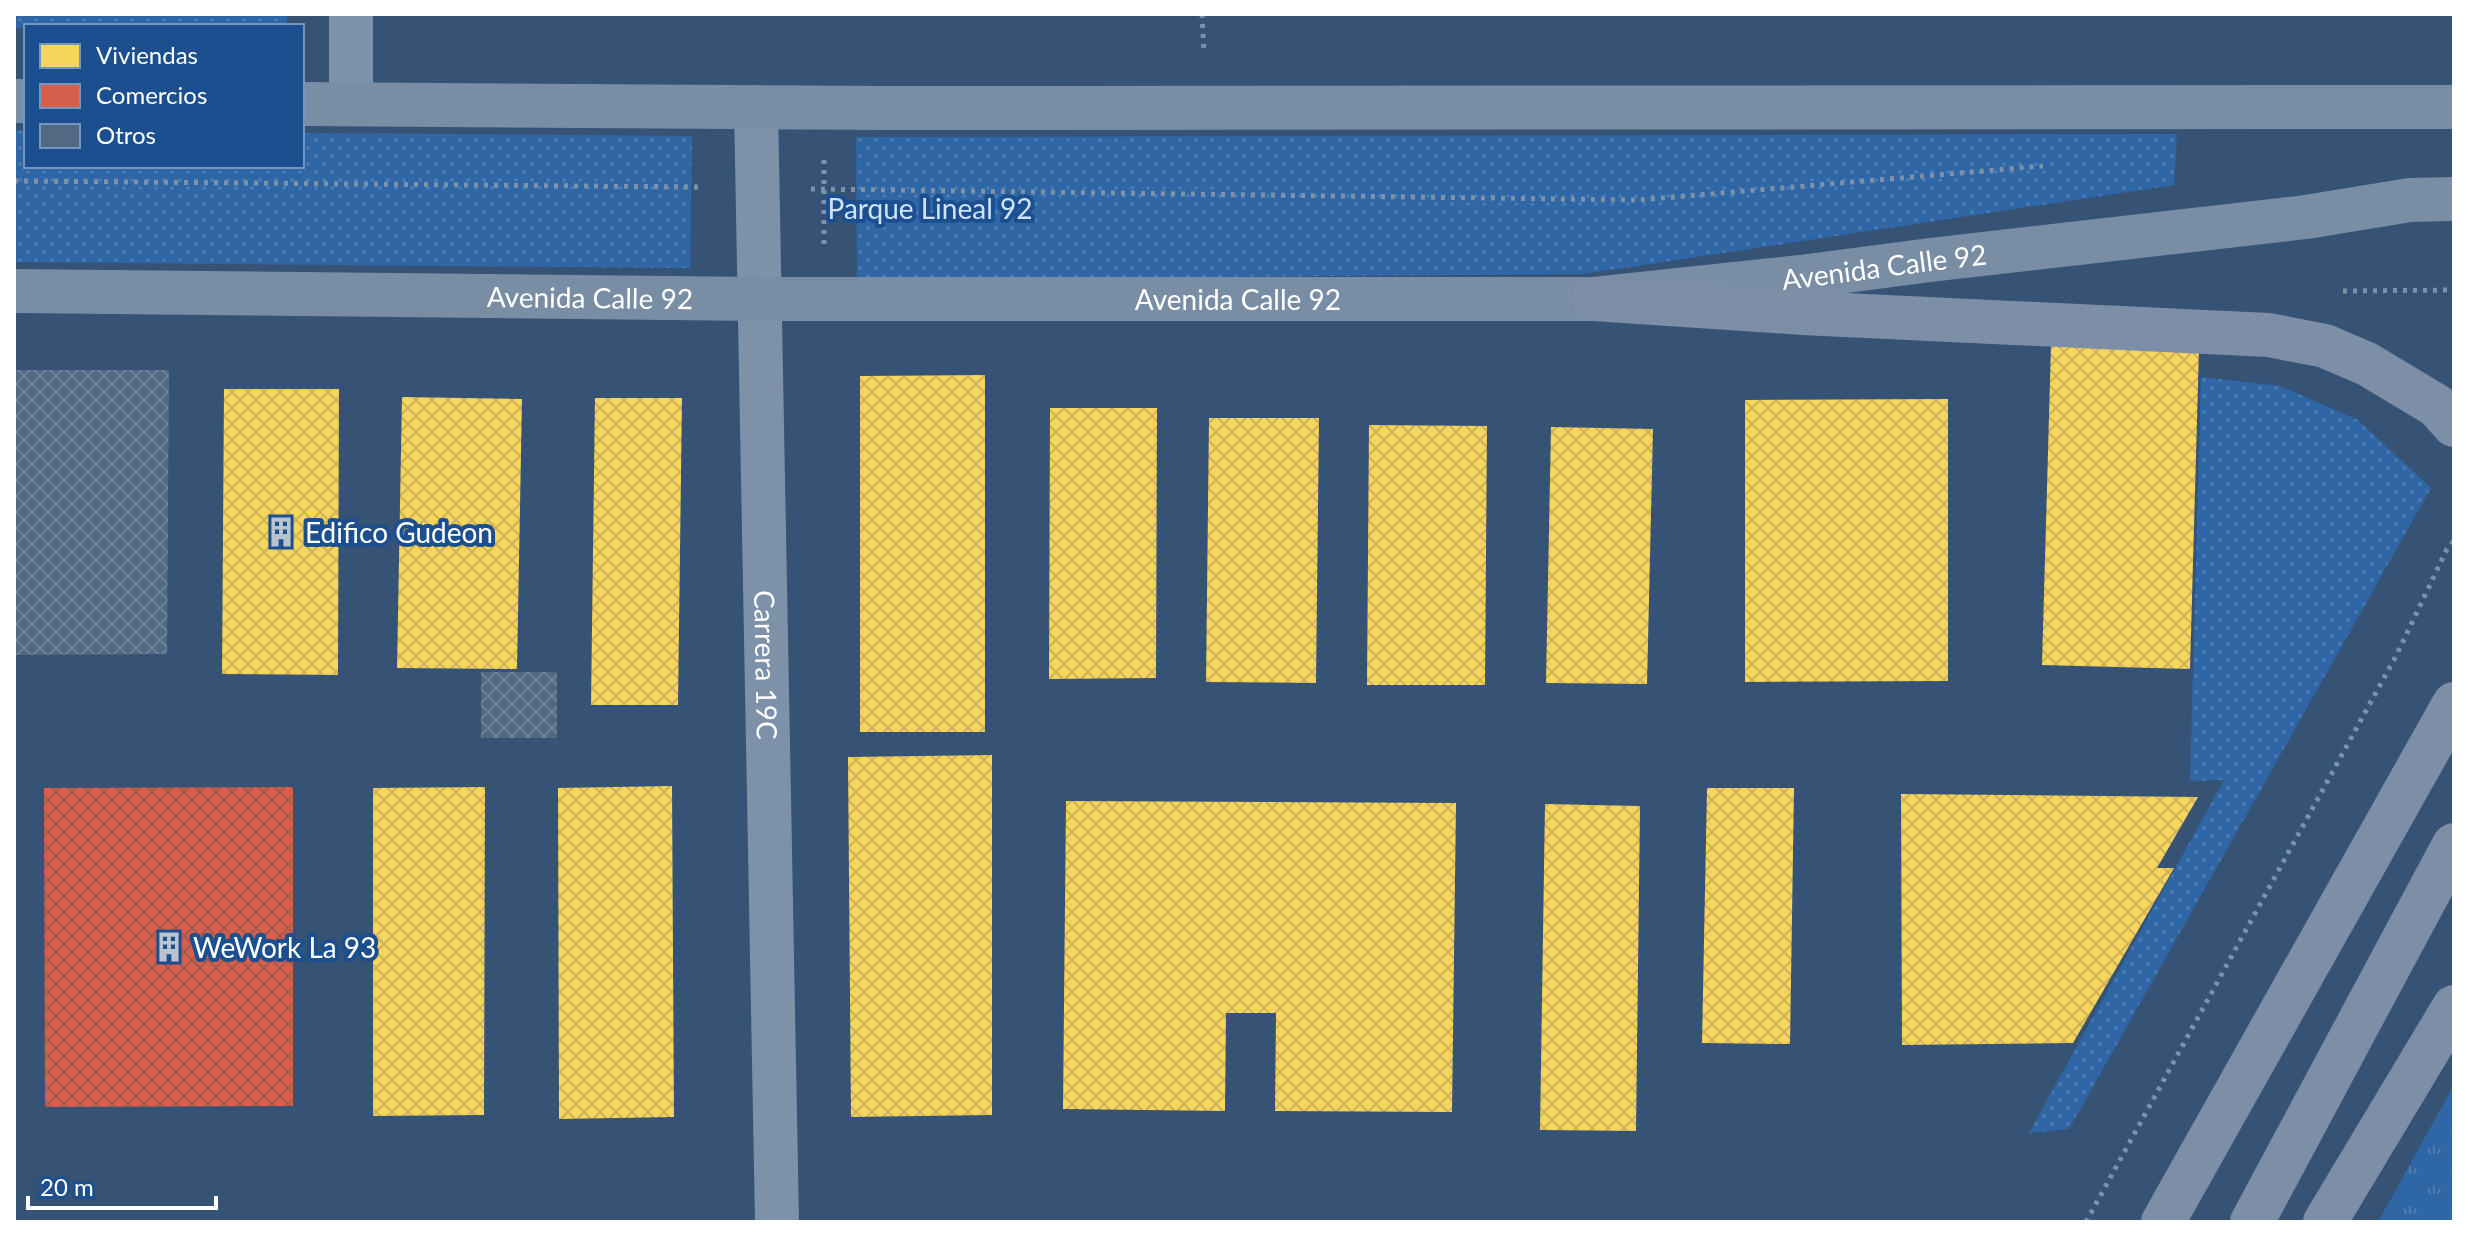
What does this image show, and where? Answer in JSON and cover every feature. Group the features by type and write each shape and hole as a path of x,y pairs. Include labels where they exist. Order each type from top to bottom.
{"main road":[{"path":"304,104 824,108 2454,107"},
{"name":"Avenida Calle 92","path":"14,291 759,299 1594,299 2306,217 2410,200 2454,199"},
{"path":"1594,299 1803,313 2269,335 2325,346 2367,364 2437,406 2454,425"},
{"path":"2163,1222 2454,704"},
{"path":"2252,1222 2454,845"},
{"path":"2325,1222 2454,1007"}],"street":[{"path":"351,14 351,104"},
{"name":"Carrera 19C","path":"756,107 777,1222"}],"path":[{"path":"824,108 824,299"},
{"path":"14,181 1638,200 2044,166"},
{"path":"2335,291 2454,290"},
{"path":"2086,1222 2389,670 2447,549 2454,541"}],"green space":[{"path":"14,14 287,14 287,23 24,24 24,28 14,28"},
{"path":"14,130 24,131 24,168 304,168 304,133 692,136 690,268 14,262"},
{"name":"Parque Lineal 92","path":"2177,134 2174,185 1584,274 857,280 856,137"},
{"path":"2201,377 2280,386 2358,420 2431,488 2069,1129 2029,1133 2224,780 2190,781"},
{"path":"2454,1085 2454,1222 2378,1222"}],"building: Viviendas":[{"path":"2051,345 2199,349 2190,669 2042,665"},
{"path":"985,375 985,732 860,732 860,376"},
{"name":"Edifico Gudeon","path":"224,389 339,389 338,675 222,674"},
{"path":"402,397 522,399 517,669 397,668"},
{"path":"595,398 682,398 678,705 591,705"},
{"path":"1948,399 1948,681 1745,682 1745,400"},
{"path":"1050,408 1157,408 1156,678 1049,679"},
{"path":"1209,418 1319,418 1316,683 1206,682"},
{"path":"1369,425 1487,426 1485,685 1367,685"},
{"path":"1551,427 1653,429 1647,684 1546,683"},
{"path":"992,755 992,1115 851,1117 848,757"},
{"path":"672,786 674,1117 559,1119 558,788"},
{"path":"485,787 484,1115 373,1116 373,788"},
{"path":"1707,788 1794,788 1790,1044 1702,1043"},
{"path":"1901,794 2198,797 2157,868 2174,868 2073,1043 1902,1045"},
{"path":"1066,801 1456,803 1452,1112 1275,1111 1276,1013 1226,1013 1225,1111 1063,1109"},
{"path":"1545,804 1640,806 1636,1131 1540,1130"}],"building: Comercios":[{"name":"WeWork La 93","path":"293,787 293,1106 45,1107 44,788"}],"building: Otros":[{"path":"14,370 169,370 167,654 14,655"},
{"path":"481,672 557,672 557,738 481,738"}],"place":[{"name":"Edifico Gudeon","path":"281,532"},
{"name":"WeWork La 93","path":"169,947"}]}
